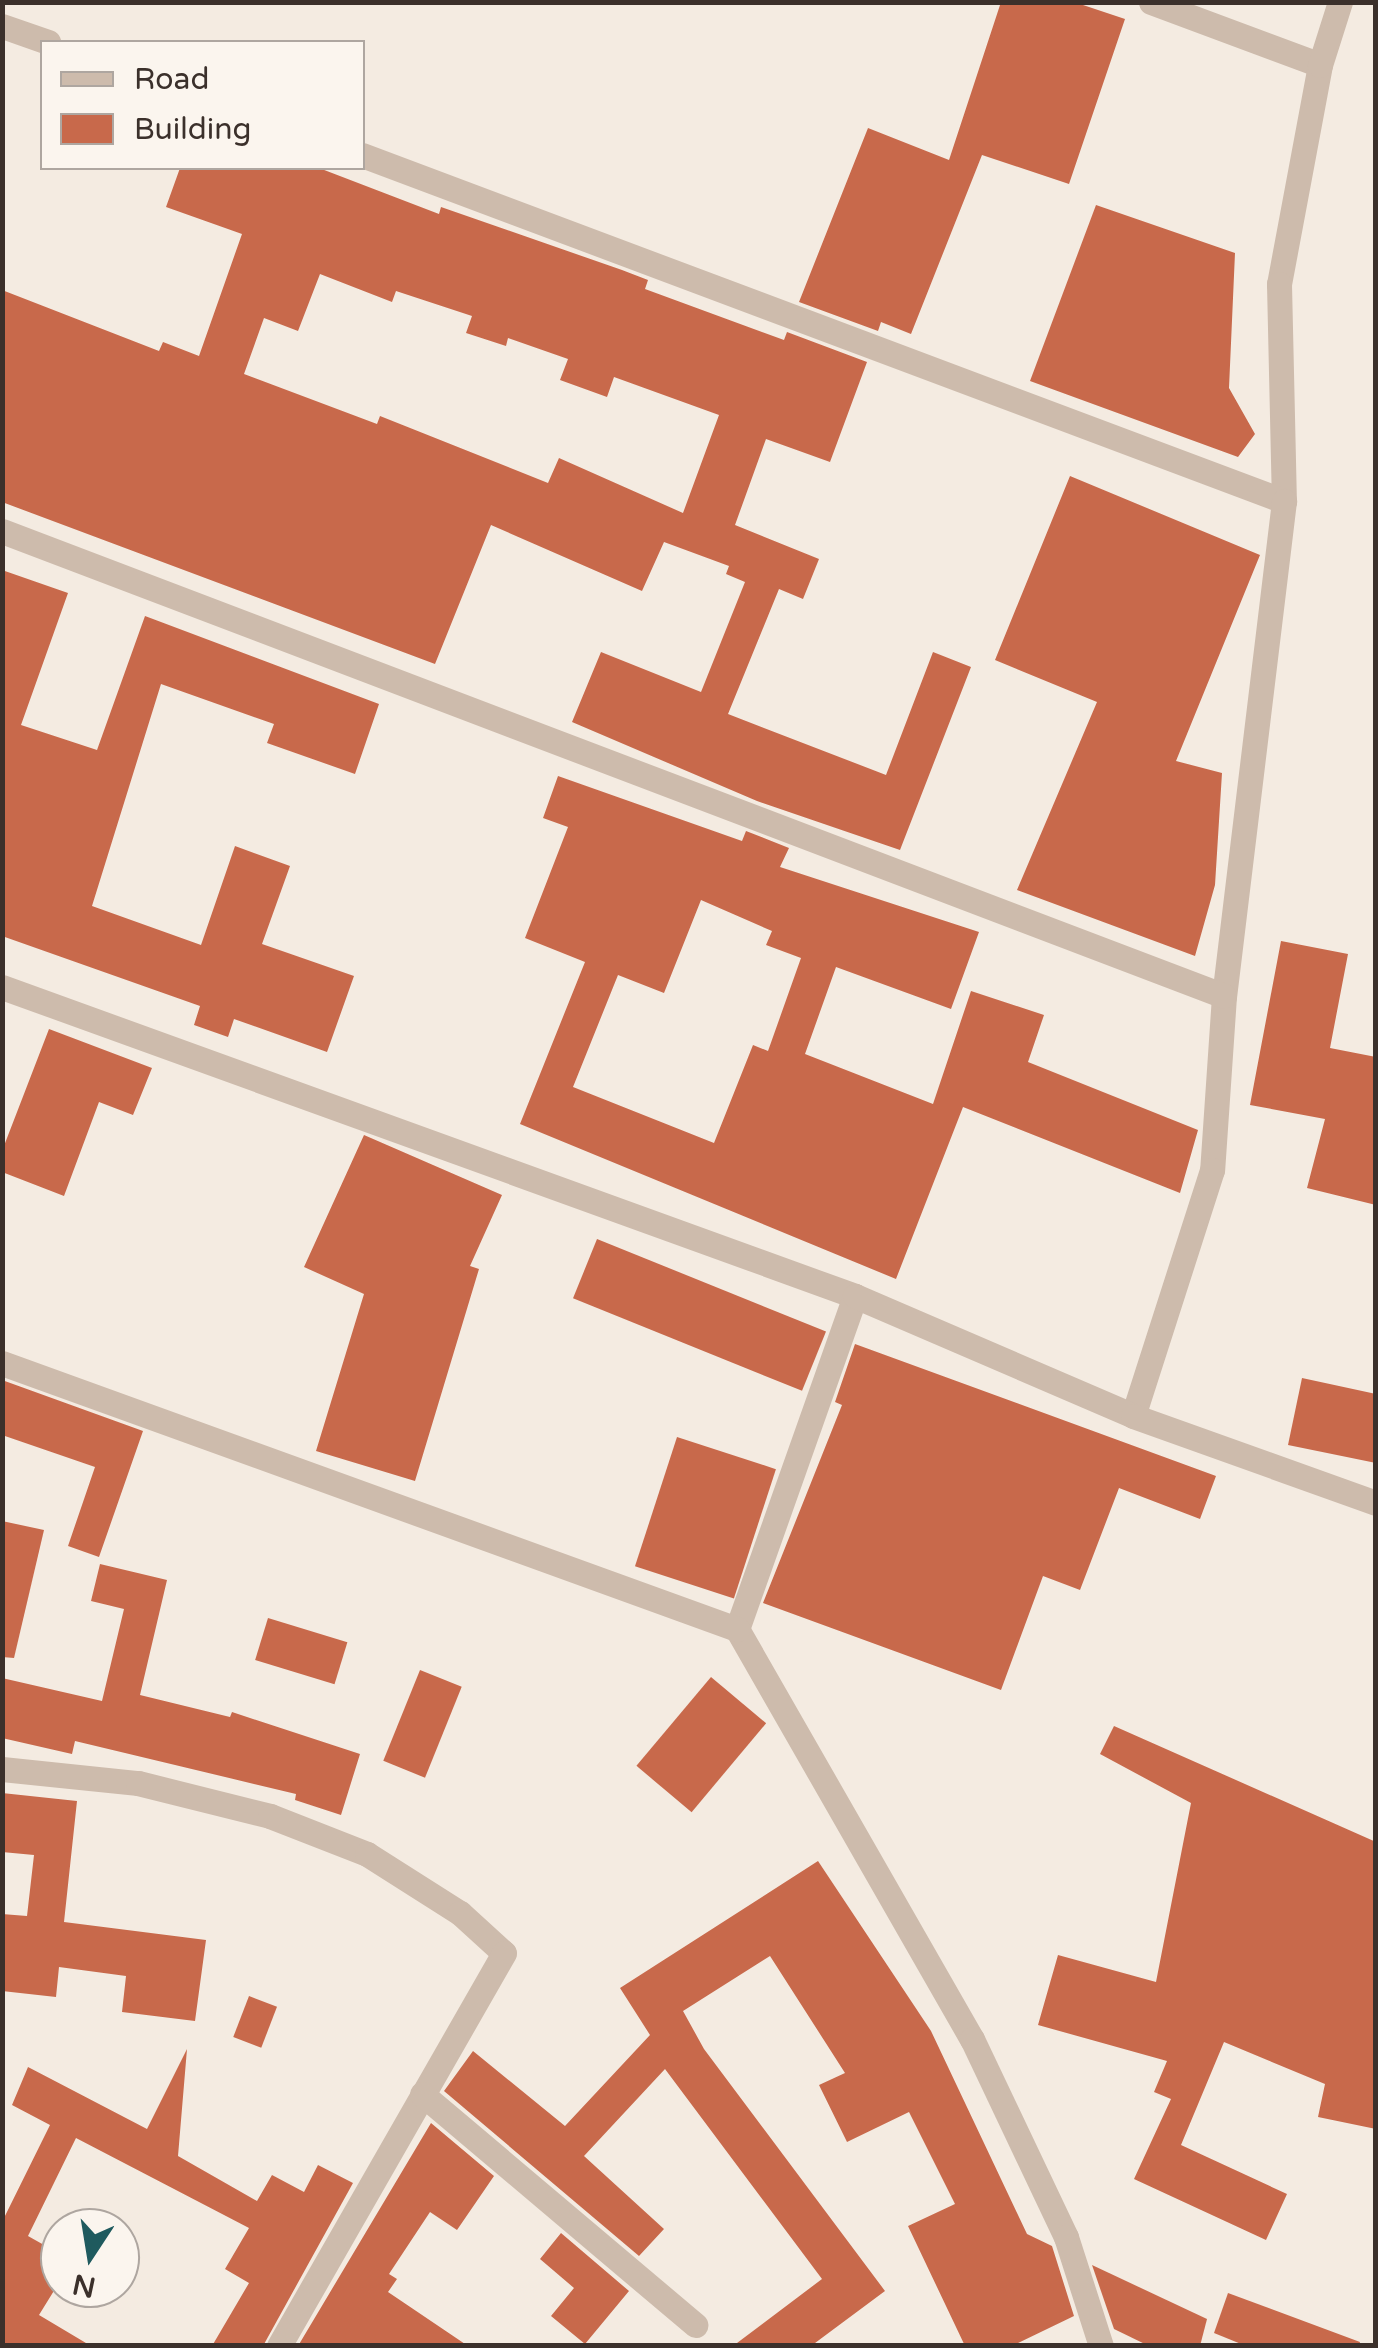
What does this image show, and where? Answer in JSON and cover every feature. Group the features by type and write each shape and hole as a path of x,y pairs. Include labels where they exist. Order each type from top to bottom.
{"street":[{"path":"1152,2 1320,65"},
{"path":"1133,1416 1212,1170 1224,996 1284,502 1278,284 1320,65 1340,2"},
{"path":"2,26 42,40"},
{"path":"365,156 1284,502"},
{"path":"2,530 1224,996"},
{"path":"2,987 854,1296 1133,1416 1376,1503"},
{"path":"738,1629 854,1296"},
{"path":"2,1363 738,1629 972,2039 1066,2237 1101,2346"},
{"path":"2,1769 138,1783 270,1816 367,1854 460,1913 504,1953 279,2346"},
{"path":"422,2094 695,2325"}],"building":[{"path":"1001,2 1074,2 1125,19 1069,184 982,155 911,334 881,322 878,331 799,302 868,128 949,160"},
{"path":"179,170 324,170 439,214 441,207 622,270 648,280 645,289 784,340 787,332 867,362 830,462 766,439 735,525 819,559 803,599 779,589 728,714 886,775 933,652 971,667 900,850 757,801 572,722 601,652 701,692 745,582 726,574 729,566 664,542 642,591 491,525 435,664 2,502 2,290 159,351 163,342 199,356 242,234 166,207","holes":["320,274 392,302 396,291 472,316 466,333 506,346 508,338 568,359 560,380 607,397 614,377 719,415 683,513 559,458 548,483 380,416 377,424 244,374 264,318 298,331"]},
{"path":"1096,205 1235,253 1229,388 1255,434 1238,457 1030,381"},
{"path":"1070,476 1260,555 1176,761 1222,773 1215,885 1195,956 1017,890 1097,702 995,660"},
{"path":"2,570 68,593 21,725 97,750 145,616 379,704 355,774 267,743 274,724 161,684 92,906 201,945 235,846 290,866 262,944 354,976 327,1052 234,1019 228,1037 194,1025 200,1006 2,936"},
{"path":"558,776 742,841 746,831 789,848 780,867 979,932 951,1009 836,967 805,1054 933,1104 971,991 1044,1015 1028,1062 1198,1130 1180,1193 963,1107 896,1279 520,1124 585,962 525,938 568,827 543,818","holes":["701,900 772,931 766,945 801,958 768,1051 753,1045 714,1143 573,1087 618,975 664,993"]},
{"path":"1281,941 1348,954 1330,1048 1376,1057 1376,1205 1307,1188 1325,1119 1250,1105"},
{"path":"49,1029 152,1068 133,1115 99,1102 64,1196 2,1172 2,1151"},
{"path":"364,1135 502,1195 470,1266 479,1269 415,1481 316,1451 364,1294 304,1267"},
{"path":"597,1239 826,1332 802,1391 573,1298"},
{"path":"855,1344 1216,1476 1200,1519 1119,1488 1080,1590 1043,1576 1001,1690 763,1603 842,1405 835,1402"},
{"path":"1302,1378 1376,1394 1376,1463 1288,1445"},
{"path":"2,1380 143,1431 99,1557 68,1546 95,1467 2,1435"},
{"path":"677,1437 776,1469 734,1598 635,1566"},
{"path":"2,1521 44,1530 14,1658 2,1657"},
{"path":"100,1564 167,1580 140,1695 230,1717 232,1712 360,1754 341,1815 295,1800 296,1794 75,1741 72,1754 2,1738 2,1678 102,1701 124,1609 91,1601"},
{"path":"268,1618 347,1642 335,1684 255,1660"},
{"path":"420,1670 462,1687 425,1778 383,1761"},
{"path":"711,1677 766,1723 692,1812 636,1766"},
{"path":"1114,1726 1376,1842 1376,2129 1318,2117 1325,2084 1224,2042 1181,2145 1287,2194 1266,2240 1134,2179 1171,2099 1154,2092 1167,2061 1038,2025 1058,1955 1156,1982 1191,1803 1100,1754"},
{"path":"2,1793 77,1801 64,1922 206,1940 195,2021 122,2012 126,1976 59,1967 56,1997 2,1991 2,1914 27,1916 34,1855 2,1852"},
{"path":"818,1861 931,2031 1027,2234 1052,2246 1074,2316 1012,2346 965,2346 908,2226 955,2204 909,2112 847,2142 819,2085 845,2073 770,1956 683,2011 704,2049 885,2291 811,2346 733,2346 822,2279 665,2069 584,2156 664,2229 639,2256 444,2091 473,2051 565,2126 650,2035 620,1988"},
{"path":"249,1996 277,2007 261,2048 233,2037"},
{"path":"187,2049 178,2156 257,2201 272,2175 304,2192 318,2165 353,2183 263,2346 212,2346 249,2283 225,2269 249,2228 76,2138 28,2236 40,2243 40,2308 43,2308 39,2315 91,2346 2,2346 2,2222 50,2125 12,2105 28,2067 147,2129"},
{"path":"431,2123 494,2176 457,2230 430,2212 389,2274 397,2279 388,2292 468,2346 298,2346"},
{"path":"561,2233 629,2291 585,2344 551,2316 574,2288 540,2259"},
{"path":"1092,2265 1207,2319 1200,2346 1149,2346 1114,2329"},
{"path":"1228,2293 1360,2342 1359,2346 1246,2346 1214,2333"}]}
